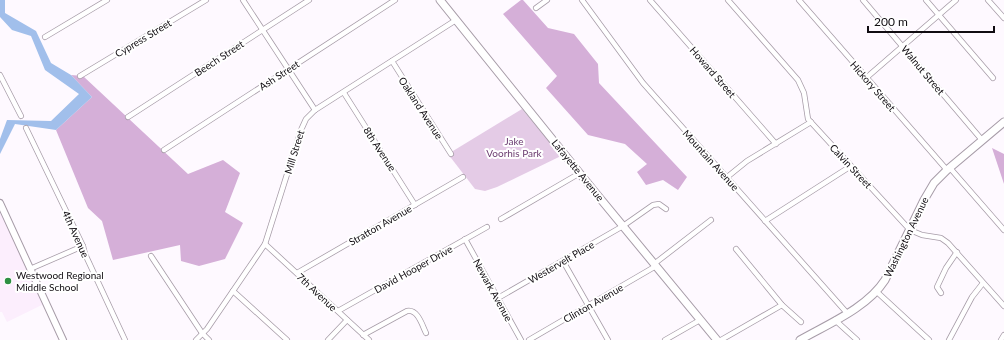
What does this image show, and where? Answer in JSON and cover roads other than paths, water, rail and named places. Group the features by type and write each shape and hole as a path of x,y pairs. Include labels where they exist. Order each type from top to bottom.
{"main road":[{"name":"Lafayette Avenue","path":"440,0 717,340"},
{"name":"Washington Avenue","path":"800,340 857,308 877,292 885,280 928,192 948,169 1004,122"},
{"path":"0,202 63,340"}],"street":[{"path":"45,38 107,0"},
{"name":"Cypress Street","path":"80,76 206,0"},
{"path":"244,0 315,110"},
{"name":"Beech Street","path":"128,117 309,0"},
{"name":"Ash Street","path":"164,150 395,0"},
{"path":"536,8 547,0"},
{"name":"Mountain Avenue","path":"582,0 643,83 847,313"},
{"name":"Howard Street","path":"650,0 776,144"},
{"name":"Calvin Street","path":"728,0 798,80 804,93 808,119 810,122 910,230 922,235 944,240 957,252 1004,306"},
{"name":"Hickory Street","path":"799,0 866,78 1004,230"},
{"name":"Walnut Street","path":"863,0 982,140"},
{"path":"926,0 993,78"},
{"path":"866,78 956,0"},
{"path":"988,0 1004,18"},
{"name":"Mill Street","path":"196,340 233,291 265,244 304,123 315,110 344,93 456,20"},
{"name":"Oakland Avenue","path":"392,61 451,154"},
{"path":"0,75 21,116"},
{"name":"8th Avenue","path":"344,93 416,205"},
{"path":"726,178 747,161 810,122"},
{"name":"4th Avenue","path":"26,128 83,246 85,254 125,340"},
{"path":"765,221 851,166"},
{"path":"501,219 580,173"},
{"name":"Stratton Avenue","path":"297,273 463,177"},
{"name":"Westervelt Place","path":"498,298 623,226 653,205 659,204 666,209"},
{"name":"Clinton Avenue","path":"529,340 655,265 711,220"},
{"name":"David Hooper Drive","path":"338,311 488,227"},
{"name":"Newark Avenue","path":"466,239 521,340"},
{"name":"7th Avenue","path":"265,244 369,340"},
{"path":"30,269 83,246"},
{"path":"736,249 782,305 801,322"},
{"path":"941,293 938,287 946,268 957,252"},
{"path":"151,256 202,333 210,340"},
{"path":"562,261 608,340"},
{"path":"949,340 972,297 983,283"},
{"path":"233,291 287,340"},
{"path":"877,292 929,340"},
{"path":"721,340 782,305"},
{"path":"363,335 411,310 416,313 426,333"},
{"path":"328,340 347,320"},
{"path":"666,340 700,320"},
{"path":"835,320 857,340"},
{"path":"1001,340 1004,335"}],"water":[{"path":"0,0 5,0 5,13 36,31 51,63 71,75 92,97 56,130 15,124 0,154 0,139 7,120 51,121 79,94 45,70 31,36 12,30 0,17"}],"place":[{"name":"Westwood Regional Middle School","path":"8,281"}],"park label":[{"name":"Jake Voorhis Park","path":"514,146"}]}
